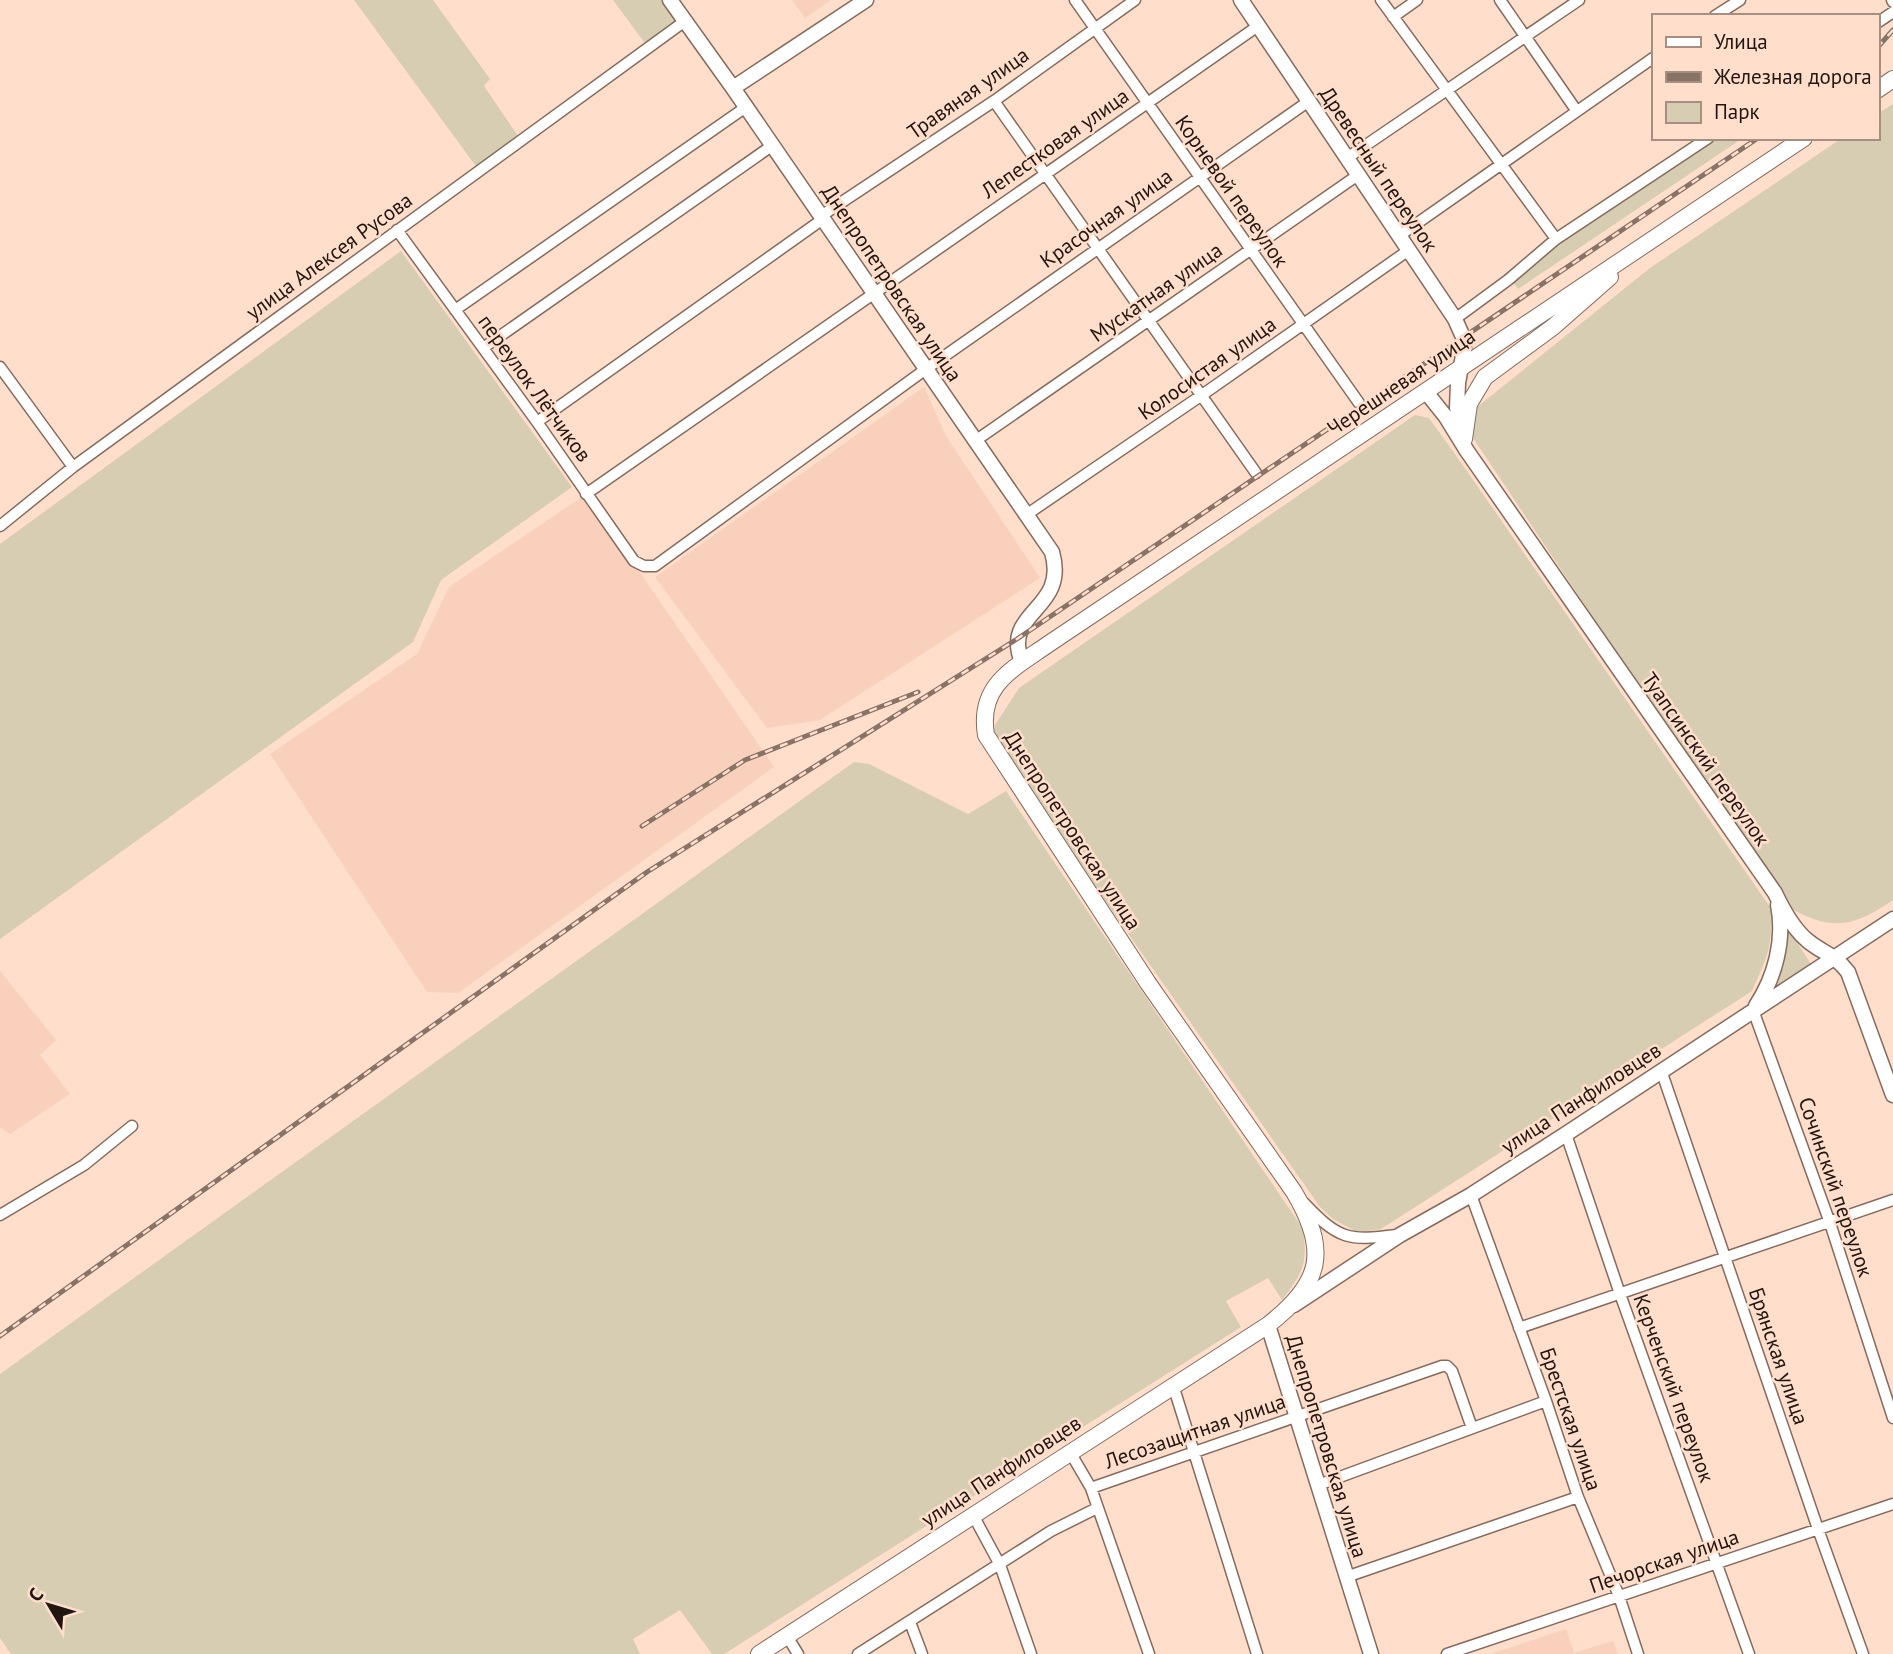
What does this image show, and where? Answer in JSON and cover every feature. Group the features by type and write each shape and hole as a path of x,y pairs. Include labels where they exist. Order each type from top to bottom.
{"main road":[{"name":"Черешневая улица","path":"1022,662 1801,140"},
{"path":"1465,445 1469,404 1485,377 1588,297 1610,278 1624,258"},
{"name":"Днепропетровская улица","path":"1022,662 1005,675 989,696 983,718 986,735 1148,983 1306,1212 1317,1249 1315,1267 1306,1288 1290,1308 1268,1325"},
{"name":"улица Панфиловцев","path":"759,1654 1268,1325"}],"street":[{"name":"Днепропетровская улица","path":"670,0 747,107 1052,552 1056,568 1054,584 1021,627 1017,639 1022,662"},
{"path":"733,88 866,0"},
{"name":"Корневой переулок","path":"1075,0 1359,403"},
{"name":"Травяная улица","path":"537,422 822,218 994,101 1135,0"},
{"name":"Древесный переулок","path":"1241,0 1455,319 1463,337 1464,350 1460,367"},
{"path":"1381,0 1556,239"},
{"path":"1393,16 1417,0"},
{"path":"1500,0 1576,110"},
{"path":"1347,158 1579,0"},
{"path":"1714,0 1721,14 1740,0"},
{"name":"улица Алексея Русова","path":"0,526 73,467 685,21"},
{"name":"Лепестковая улица","path":"586,494 1258,26"},
{"path":"1399,236 1652,59"},
{"path":"994,101 1256,473"},
{"name":"Красочная улица","path":"643,566 655,566 926,369 1309,101"},
{"path":"455,310 747,107"},
{"name":"Черешневая улица","path":"1455,319 1508,280 1556,239 1705,140"},
{"path":"483,348 772,145"},
{"name":"Мускатная улица","path":"975,441 1358,175"},
{"name":"переулок Лётчиков","path":"397,230 634,561 643,566"},
{"name":"Колосистая улица","path":"1026,515 1202,396 1409,250"},
{"path":"0,367 73,467"},
{"name":"Туапсинский переулок","path":"1460,367 1457,408 1465,445"},
{"name":"Туапсинский переулок","path":"1426,392 1446,417 1785,912 1805,939 1820,950 1835,956 1848,972 1893,1095"},
{"path":"1753,1010 1772,974 1777,956 1781,925 1775,894"},
{"name":"улица Панфиловцев","path":"1290,1308 1400,1235 1471,1195 1566,1134 1893,919"},
{"name":"Сочинский переулок","path":"1753,1010 1830,1223 1893,1418"},
{"name":"Брянская улица","path":"1661,1070 1863,1654"},
{"path":"0,1215 84,1165 132,1126"},
{"name":"Керченский переулок","path":"1566,1134 1620,1294 1749,1654"},
{"path":"1294,1192 1333,1232 1345,1237 1362,1239 1400,1235"},
{"name":"Брестская улица","path":"1471,1195 1578,1497 1619,1596 1638,1654"},
{"path":"1519,1328 1893,1200"},
{"name":"Днепропетровская улица","path":"1268,1325 1371,1654"},
{"name":"Лесозащитная улица","path":"1091,1488 1442,1366 1447,1366 1452,1371 1472,1429"},
{"path":"1173,1385 1257,1654"},
{"path":"1318,1485 1546,1401"},
{"path":"1070,1452 1091,1488 1149,1654"},
{"path":"1346,1577 1578,1497"},
{"name":"Печорская улица","path":"1447,1654 1893,1504"},
{"path":"858,1654 1051,1531 1097,1508"},
{"path":"973,1515 1000,1565 1031,1654"},
{"path":"910,1622 922,1654"},
{"path":"787,1636 798,1654"}],"shaded area":[{"path":"792,0 831,0 805,18"},
{"path":"924,387 946,436 1040,578 820,720 767,728 655,577"},
{"path":"586,494 774,767 458,993 427,992 270,754 417,654 449,587"},
{"path":"0,971 56,1040 40,1055 70,1094 10,1134 0,1127"},
{"path":"1566,1629 1574,1653 1613,1641 1618,1654 1491,1654"}],"green space":[{"path":"354,0 433,0 490,79 484,86 518,136 478,169"},
{"path":"613,0 662,0 679,23 647,46"},
{"path":"1893,104 1893,900 1865,917 1828,923 1786,906 1461,420 1650,268 1839,140 1879,140 1879,113"},
{"path":"1702,140 1740,140 1518,289 1507,275"},
{"path":"401,251 572,487 441,580 413,642 0,939 0,544"},
{"path":"1415,415 1429,418 1455,454 1770,907 1771,931 1765,960 1752,991 1381,1229 1357,1232 1333,1219 1320,1207 993,741 995,725 1019,688"},
{"path":"854,762 869,764 968,814 1006,791 1303,1229 1305,1251 1302,1267 1282,1300 1268,1278 1226,1301 1241,1327 724,1654 712,1654 680,1610 633,1639 640,1654 11,1654 0,1638 0,1374"},
{"path":"1788,928 1811,964 1772,990 1784,962"}],"railway":[{"path":"1879,46 1893,30"},
{"path":"0,1336 647,872 1017,639 1755,140"},
{"path":"642,826 745,760 918,692"}]}
